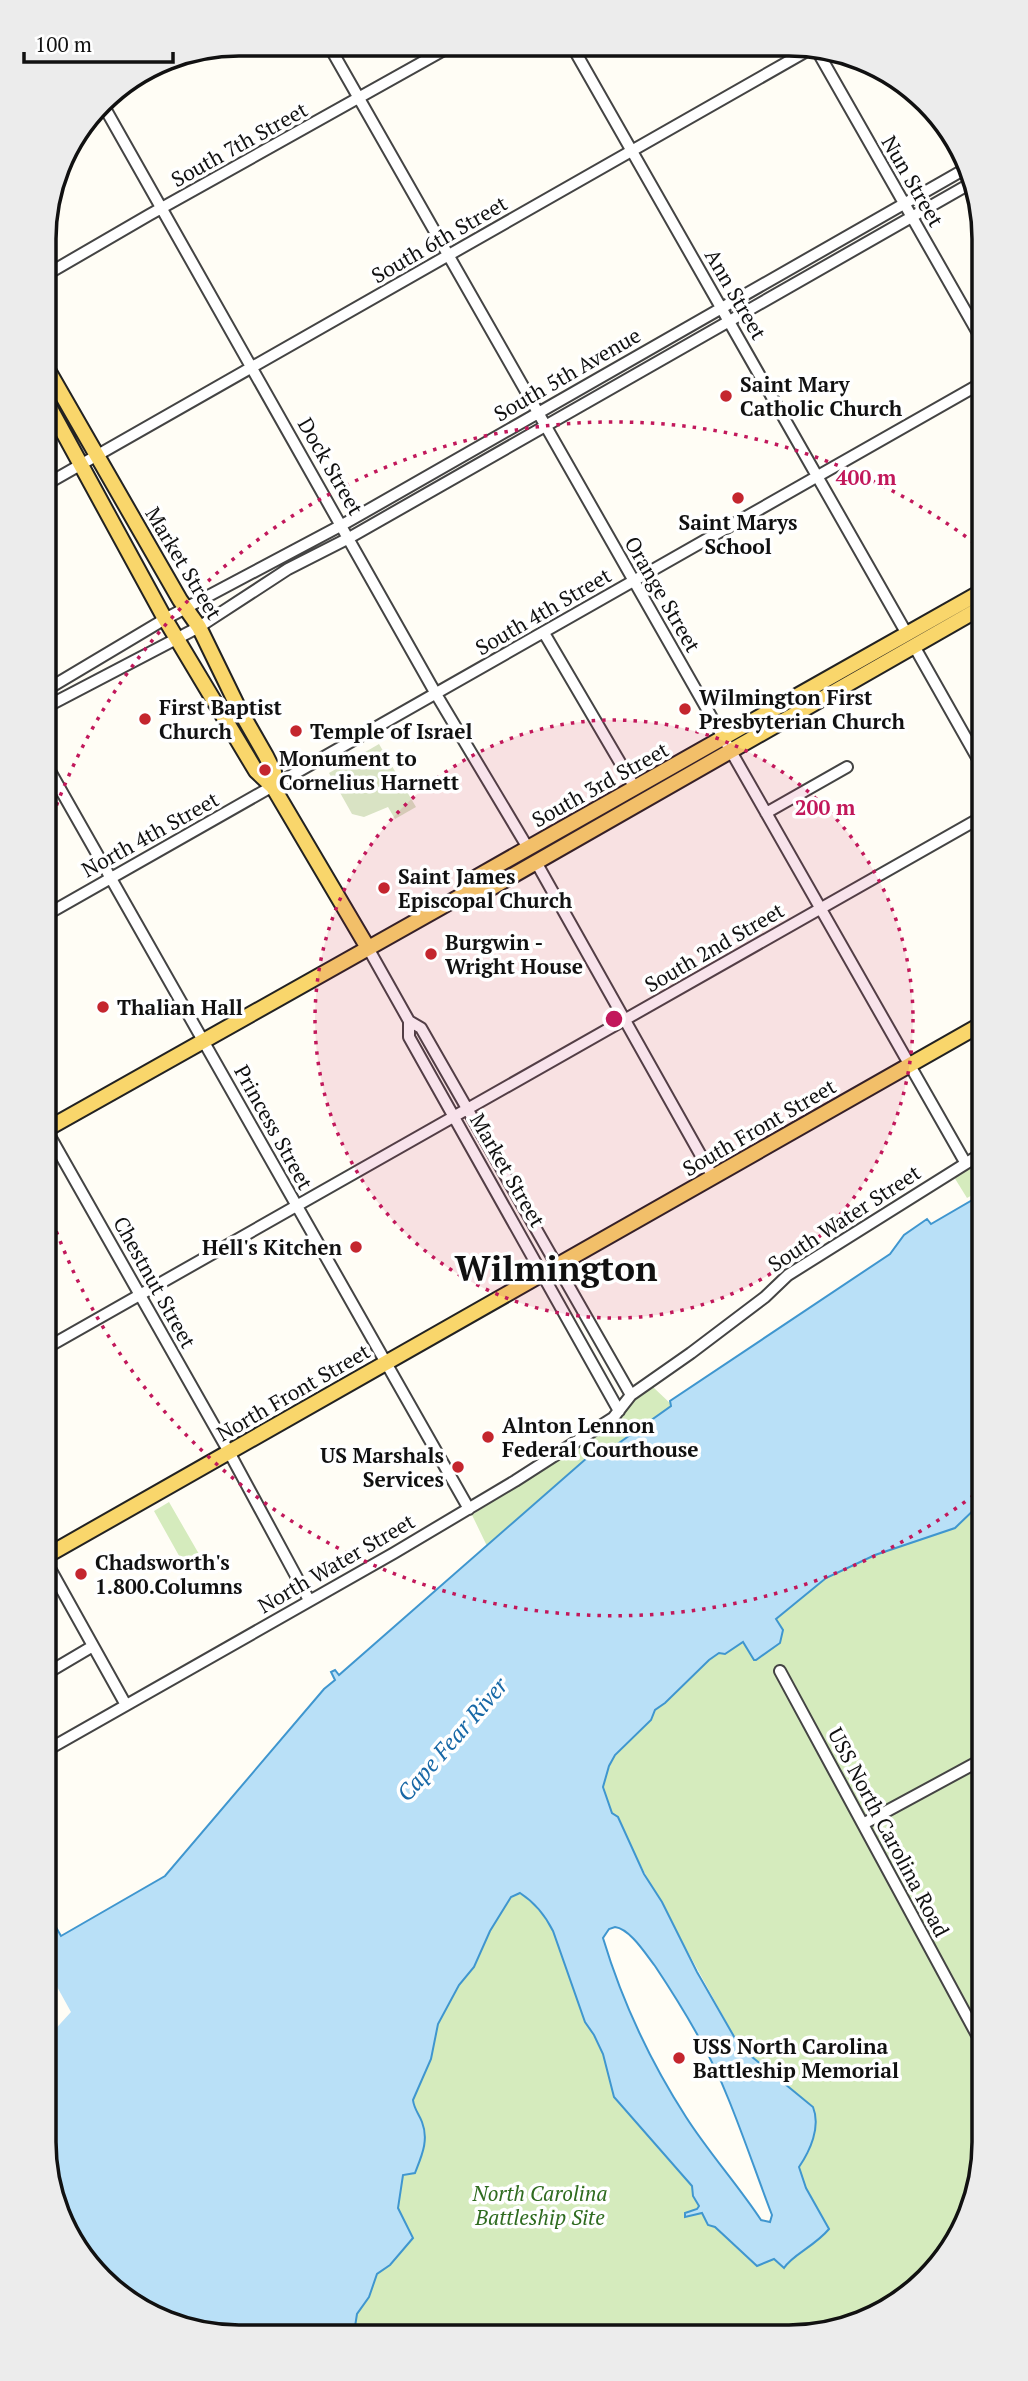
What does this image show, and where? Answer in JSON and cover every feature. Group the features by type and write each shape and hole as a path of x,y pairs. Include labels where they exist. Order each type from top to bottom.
{"main road":[{"name":"Market Street","path":"56,385 96,457 199,627 238,707 274,772 273,787"},
{"name":"Market Street","path":"56,419 176,638 256,771 273,787 368,948"},
{"name":"South 3rd Street","path":"56,1125 468,892 484,892 727,745 911,640 972,598"},
{"name":"South 3rd Street","path":"911,640 972,612"},
{"name":"South 3rd Street","path":"468,892 475,878 635,788 727,745"},
{"name":"South Front Street","path":"558,1265 972,1030"},
{"name":"North Front Street","path":"56,1550 558,1265"}],"street":[{"name":"Orange Street","path":"335,56 965,1162"},
{"name":"South 7th Street","path":"56,269 434,56"},
{"name":"Ann Street","path":"578,56 972,749"},
{"name":"South 6th Street","path":"56,479 799,56"},
{"name":"Nun Street","path":"822,60 972,322"},
{"name":"Dock Street","path":"107,112 436,694 528,848"},
{"name":"South 5th Avenue","path":"56,684 165,619 342,525 959,172"},
{"name":"South 5th Avenue","path":"56,703 199,627 288,569 349,538 964,187"},
{"name":"South 4th Street","path":"273,787 972,388"},
{"path":"544,633 635,788"},
{"path":"766,813 847,767"},
{"name":"Princess Street","path":"56,782 469,1509"},
{"name":"North 4th Street","path":"56,909 273,787"},
{"name":"South 2nd Street","path":"56,1343 972,823"},
{"path":"536,862 713,1177"},
{"name":"Market Street","path":"368,948 409,1021 409,1037 619,1411"},
{"name":"Market Street","path":"409,1021 421,1028 631,1395"},
{"name":"Chestnut Street","path":"56,1146 310,1600"},
{"name":"South Water Street","path":"631,1395 765,1297 788,1275 972,1158"},
{"name":"North Water Street","path":"56,1745 469,1509 613,1418 631,1395"},
{"path":"56,1579 126,1705"},
{"path":"56,1668 93,1646"},
{"name":"USS North Carolina Road","path":"780,1671 972,2026"},
{"path":"863,1824 972,1765"}],"green space":[{"path":"379,744 416,807 395,819 388,807 364,817 352,814 329,773"},
{"path":"972,1166 972,1195 967,1198 954,1177"},
{"path":"653,1387 672,1405 601,1455 596,1450 487,1546 472,1515 617,1420 634,1398"},
{"path":"169,1502 203,1561 187,1570 154,1511"},
{"name":"North Carolina Battleship Site","path":"972,1512 972,2154 966,2189 958,2212 934,2253 910,2280 891,2294 848,2315 813,2323 355,2325 357,2314 369,2297 377,2274 390,2265 413,2238 398,2208 403,2175 414,2174 421,2119 413,2100 431,2059 438,2024 459,1985 474,1967 490,1931 511,1897 521,1893 539,1910 553,1931 585,2022 603,2054 614,2097 692,2186 693,2197 699,2206 686,2213 702,2213 731,2243 774,2259 782,2267 793,2256 812,2245 822,2234 827,2225 806,2188 799,2167 809,2152 816,2116 794,2091 740,2047 612,1813 603,1781 615,1755 651,1720 655,1710 709,1660 720,1653 725,1654 743,1642 754,1660 765,1653 776,1619 826,1578 875,1555 955,1528"}],"water":[{"name":"Cape Fear River","path":"972,1200 972,1512 955,1528 875,1555 826,1578 776,1619 783,1630 780,1643 756,1660 743,1642 725,1654 719,1653 709,1660 655,1710 651,1720 615,1755 603,1787 612,1813 618,1817 644,1874 662,1902 697,1972 740,2047 813,2107 815,2131 799,2167 806,2188 829,2229 784,2268 774,2259 757,2266 715,2227 708,2225 702,2213 685,2217 685,2213 699,2206 693,2196 692,2186 614,2097 603,2054 585,2022 553,1931 539,1910 520,1893 511,1897 490,1931 474,1967 459,1985 438,2024 431,2059 413,2100 424,2129 424,2148 415,2173 403,2175 398,2208 413,2238 390,2265 377,2274 369,2297 357,2314 355,2325 239,2325 203,2321 158,2306 118,2280 94,2253 81,2233 62,2189 56,2142 56,1927 61,1936 165,1876 324,1689 335,1680 331,1672 335,1670 339,1675 596,1450 602,1455 671,1406 670,1401 890,1254 904,1235 927,1219 931,1224","holes":["615,1927 626,1932 655,1966 686,2014 713,2064 772,2215 770,2222 761,2220 695,2130 649,2052 628,2008 603,1938 609,1929"]}],"pier":[{"path":"56,1985 71,2012 56,2028 56,2003"}],"place":[{"name":"Saint Mary Catholic Church","path":"726,396"},
{"name":"Saint Marys School","path":"738,498"},
{"name":"Wilmington First Presbyterian Church","path":"685,709"},
{"name":"First Baptist Church","path":"145,719"},
{"name":"Temple of Israel","path":"296,731"},
{"name":"Monument to Cornelius Harnett","path":"265,770"},
{"name":"Saint James Episcopal Church","path":"384,888"},
{"name":"Burgwin - Wright House","path":"431,954"},
{"name":"Thalian Hall","path":"103,1007"},
{"name":"Hell's Kitchen","path":"356,1247"},
{"name":"Alnton Lennon Federal Courthouse","path":"488,1437"},
{"name":"US Marshals Services","path":"458,1467"},
{"name":"Chadsworth's 1.800.Columns","path":"81,1574"},
{"name":"USS North Carolina Battleship Memorial","path":"679,2058"}],"district":[{"name":"Wilmington","path":"556,1268"}]}
